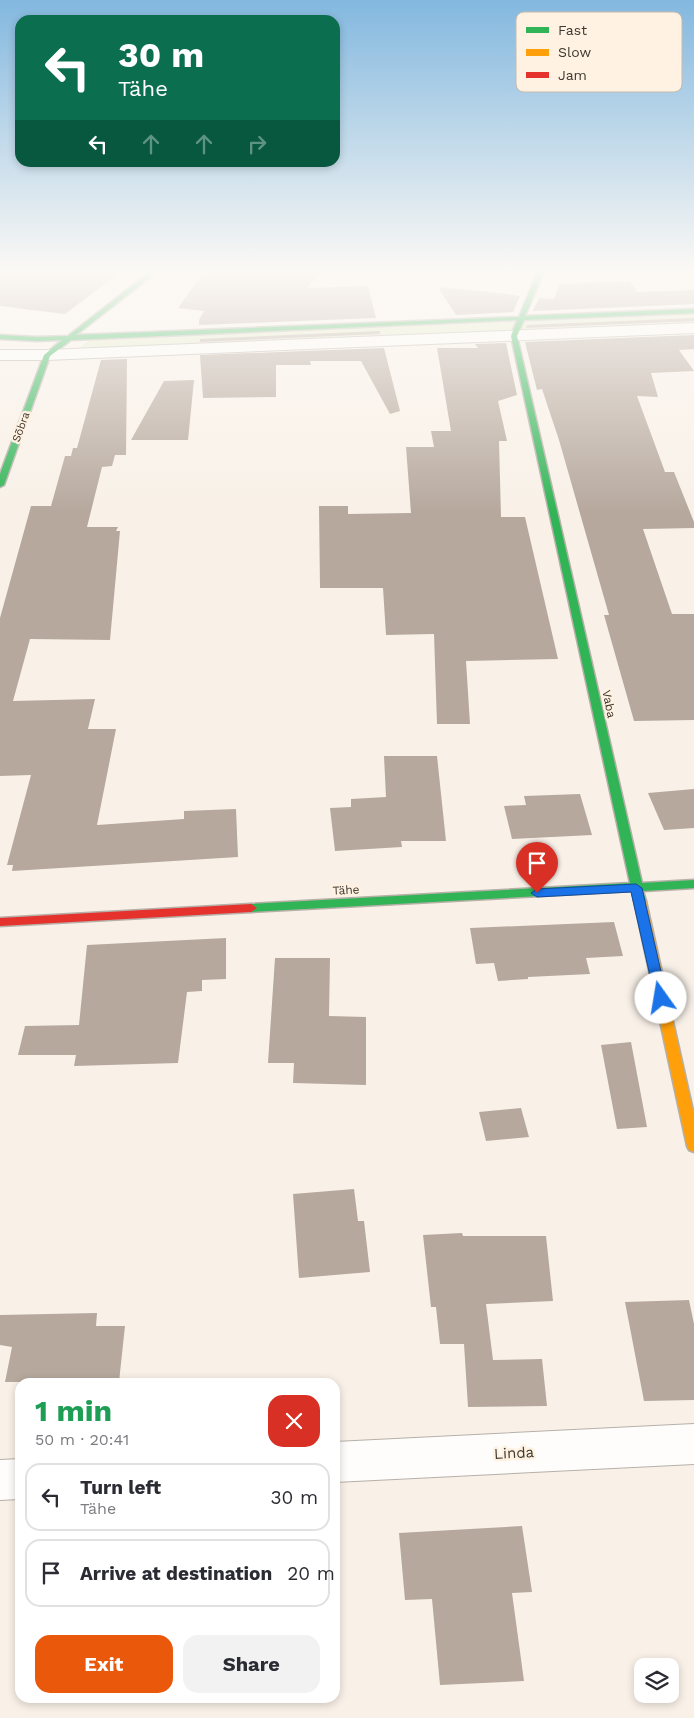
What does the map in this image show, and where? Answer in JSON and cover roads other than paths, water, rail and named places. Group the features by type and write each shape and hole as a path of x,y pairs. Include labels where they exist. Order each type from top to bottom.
{"street":[{"name":"Sõbra","path":"0,485 48,355 52,351"},
{"path":"0,355 142,351"},
{"name":"Vaba","path":"517,351 694,1146"},
{"name":"Tähe","path":"0,922 694,884"},
{"name":"Linda","path":"340,1462 694,1444"},
{"path":"0,1480 15,1479"}]}
